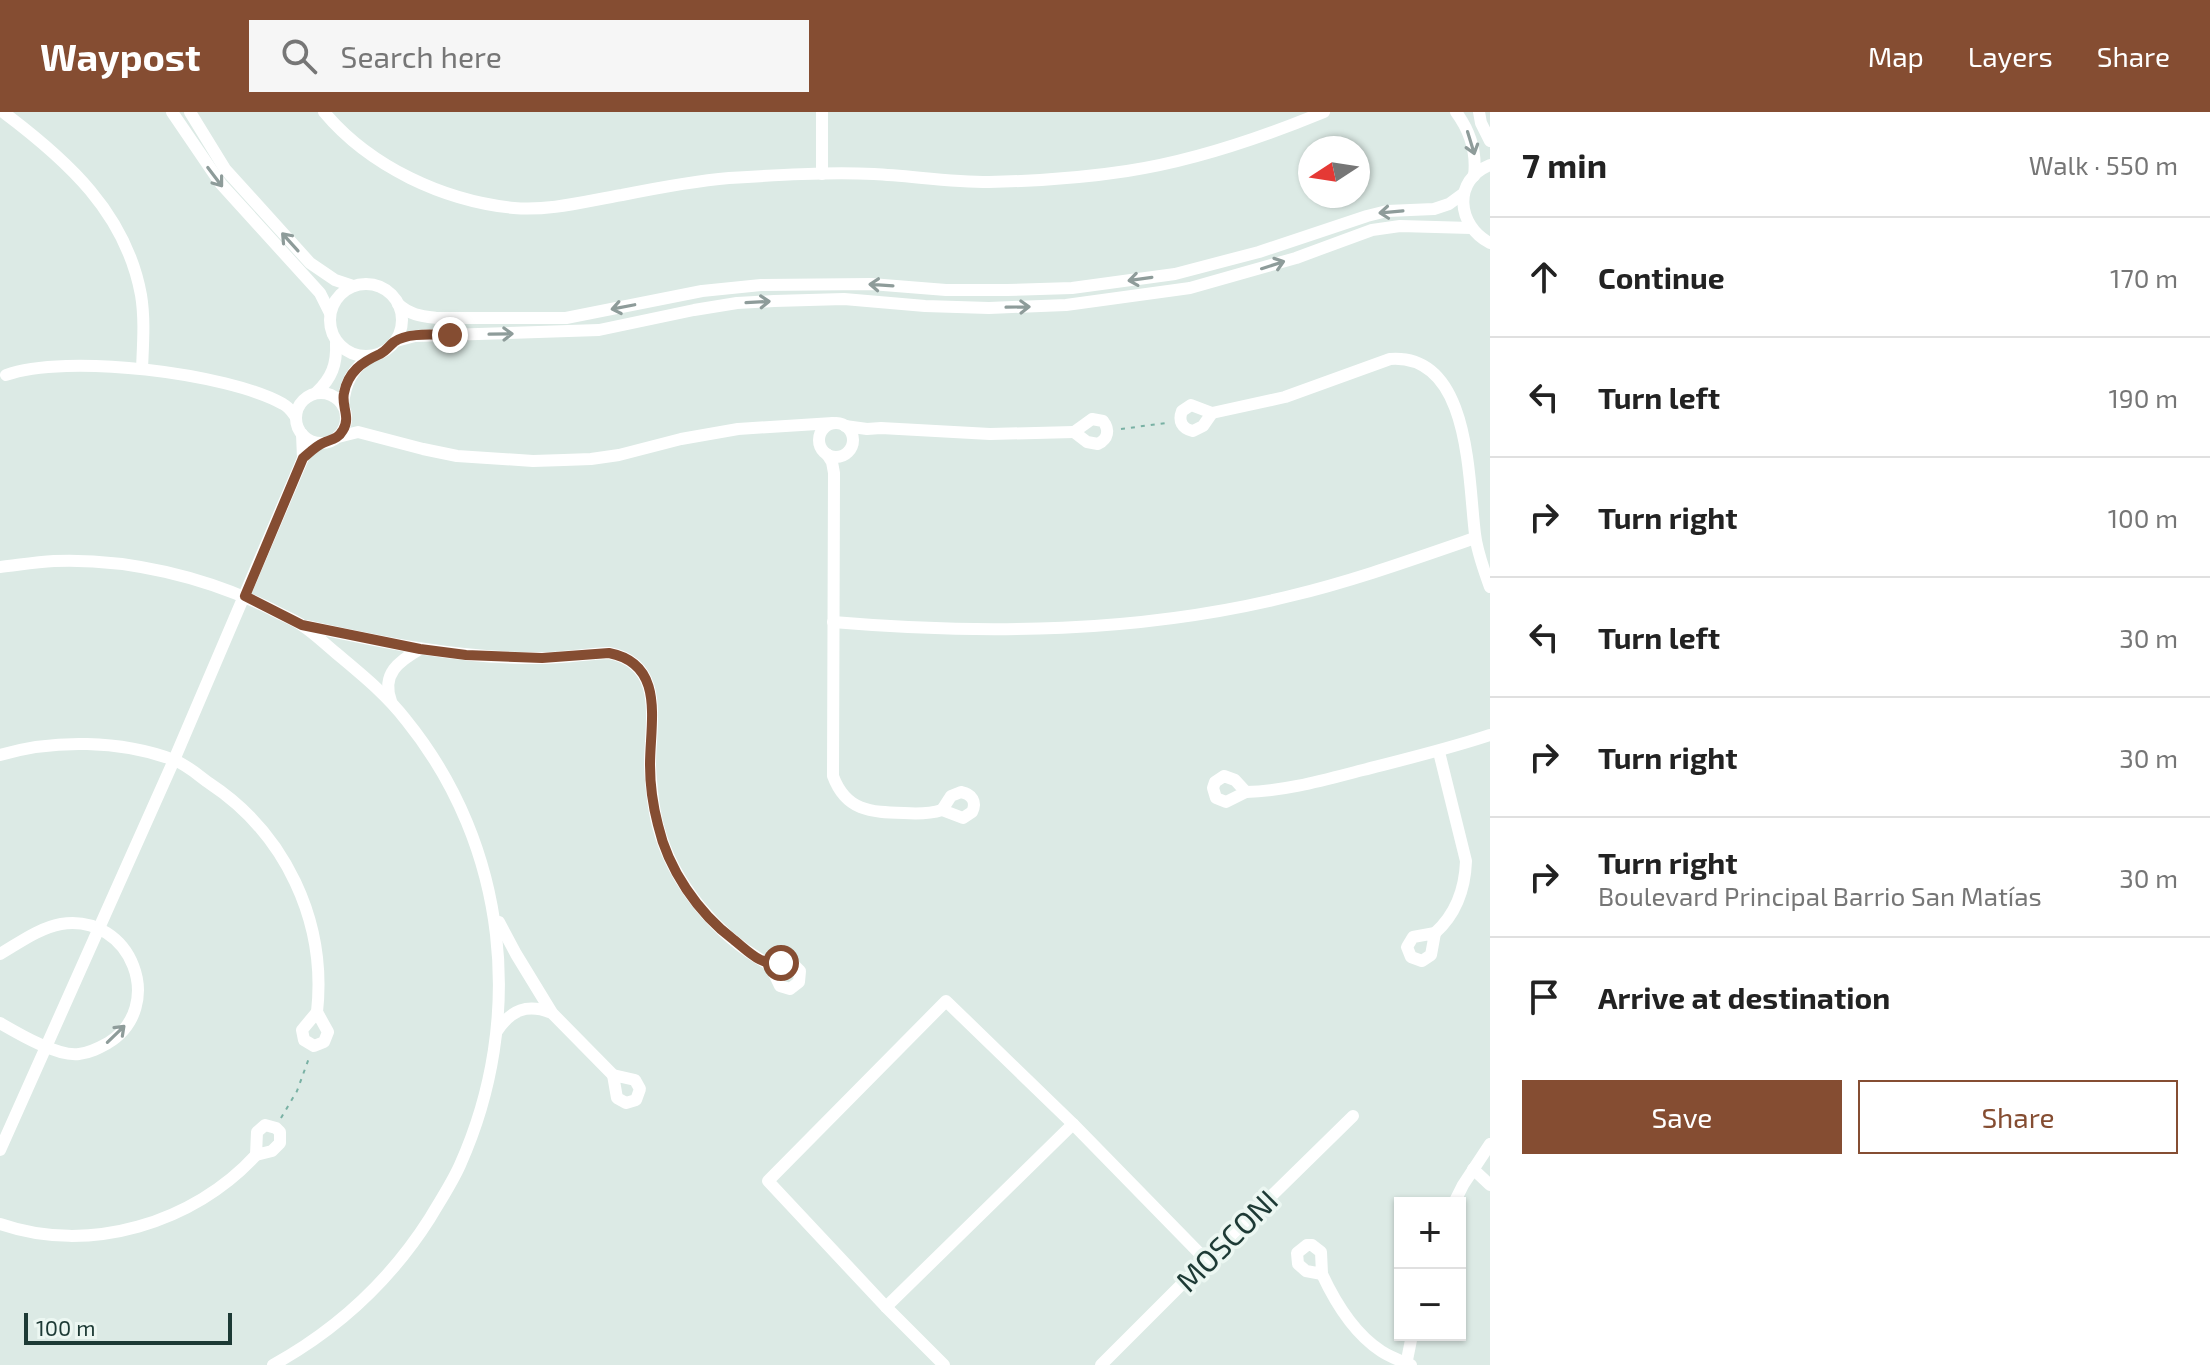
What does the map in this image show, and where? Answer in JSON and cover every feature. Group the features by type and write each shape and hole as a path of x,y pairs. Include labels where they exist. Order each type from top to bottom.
{"street":[{"path":"3,112 77,174 96,195 120,233 136,273 141,297 142,369"},
{"path":"172,112 221,184 320,293 330,313"},
{"path":"190,112 225,169 310,263 335,280 353,286"},
{"path":"324,112 352,139 418,184 456,197 515,208 573,205 725,179 874,174 986,182 1127,171 1236,144 1324,112"},
{"path":"822,112 822,174"},
{"path":"0,1150 174,760 303,458 298,410 305,399 326,383 333,371 337,357 329,324 330,313 342,292 353,286 374,284 384,288 407,312 427,317 566,318 702,291 761,285 871,284 976,290 1072,288 1175,274 1259,252 1367,216 1387,211 1434,209 1449,204 1464,193 1474,176 1476,163 1473,145 1456,112"},
{"path":"1479,112 1490,141"},
{"path":"1474,176 1490,165"},
{"path":"1464,193 1465,218 1480,238 1490,243"},
{"path":"396,341 415,336 599,330 694,310 762,301 844,299 989,308 1066,305 1190,288 1271,266 1372,230 1400,226 1471,228"},
{"path":"338,437 346,424 344,393 353,372 396,341 402,323 398,304"},
{"path":"336,343 358,356 370,357"},
{"path":"1212,413 1198,430 1187,430 1180,422 1182,411 1191,405 1212,413 1285,397 1390,359 1404,358 1419,362 1436,374 1448,389 1457,413 1465,444 1475,538 1490,587"},
{"path":"2,377 36,367 142,369 243,388 298,410"},
{"path":"316,393 331,395 345,410 358,432"},
{"path":"303,458 323,443 358,432 457,456 548,461 591,459 632,452 710,433 789,426 839,425 990,434 1074,432 1093,444 1103,441 1108,431 1103,421 1097,419 1086,421 1074,432"},
{"path":"834,450 821,433 824,428 839,425 852,434 834,450 832,462 833,776 838,790 858,807 880,812 918,814 942,810"},
{"path":"789,426 834,450"},
{"path":"834,450 867,429"},
{"path":"302,434 323,443"},
{"path":"833,622 897,627 1015,629 1122,624 1228,609 1290,596 1391,567 1475,538"},
{"path":"0,567 54,561 152,569 245,596 302,625 362,675 408,722 449,785 476,845 499,954 497,1032 483,1099 460,1167 418,1236 366,1298 303,1349 273,1365"},
{"path":"302,625 466,655 542,658 609,653 635,664 643,671 651,697 650,769 657,824 674,868 704,912 722,931 770,965"},
{"path":"392,704 387,689 394,668 403,658 420,649"},
{"path":"1246,792 1280,790 1439,752 1490,735"},
{"path":"0,755 41,745 122,747 174,760 225,793 249,814 284,859 305,903 314,933 318,965 317,1012 328,1032 324,1042 314,1046 304,1040 302,1030 317,1012"},
{"path":"1435,933 1455,908 1466,879 1466,861 1439,752"},
{"path":"491,905 552,1013 613,1075"},
{"path":"0,954 43,930 58,925 89,924 115,938 132,963 138,989 132,1016 113,1040 88,1053 77,1055 62,1052 0,1023"},
{"path":"944,1365 768,1181 946,1001 1073,1124 1206,1260"},
{"path":"497,1032 514,1013 527,1008 552,1013"},
{"name":"MOSCONI","path":"1101,1365 1353,1116"},
{"path":"886,1307 1073,1124"},
{"path":"0,1224 42,1234 75,1237 132,1228 163,1218 220,1188 256,1155 277,1147 281,1137 276,1128 265,1125 257,1132 256,1155"},
{"path":"1457,1197 1490,1144"},
{"path":"1473,1169 1490,1185"},
{"path":"1322,1274 1331,1294 1366,1338 1383,1352 1408,1364 1411,1341"}],"path":[{"path":"1108,431 1180,422"},
{"path":"276,1128 297,1091 314,1046"}],"route":[{"path":"450,335 415,336 396,341 389,349 361,363 353,372 344,393 343,405 347,416 343,431 303,458 245,596 302,625 420,649 466,655 542,658 609,653 635,664 643,671 649,684 652,712 650,769 657,824 674,868 704,912 722,931 770,965 781,963"}]}
